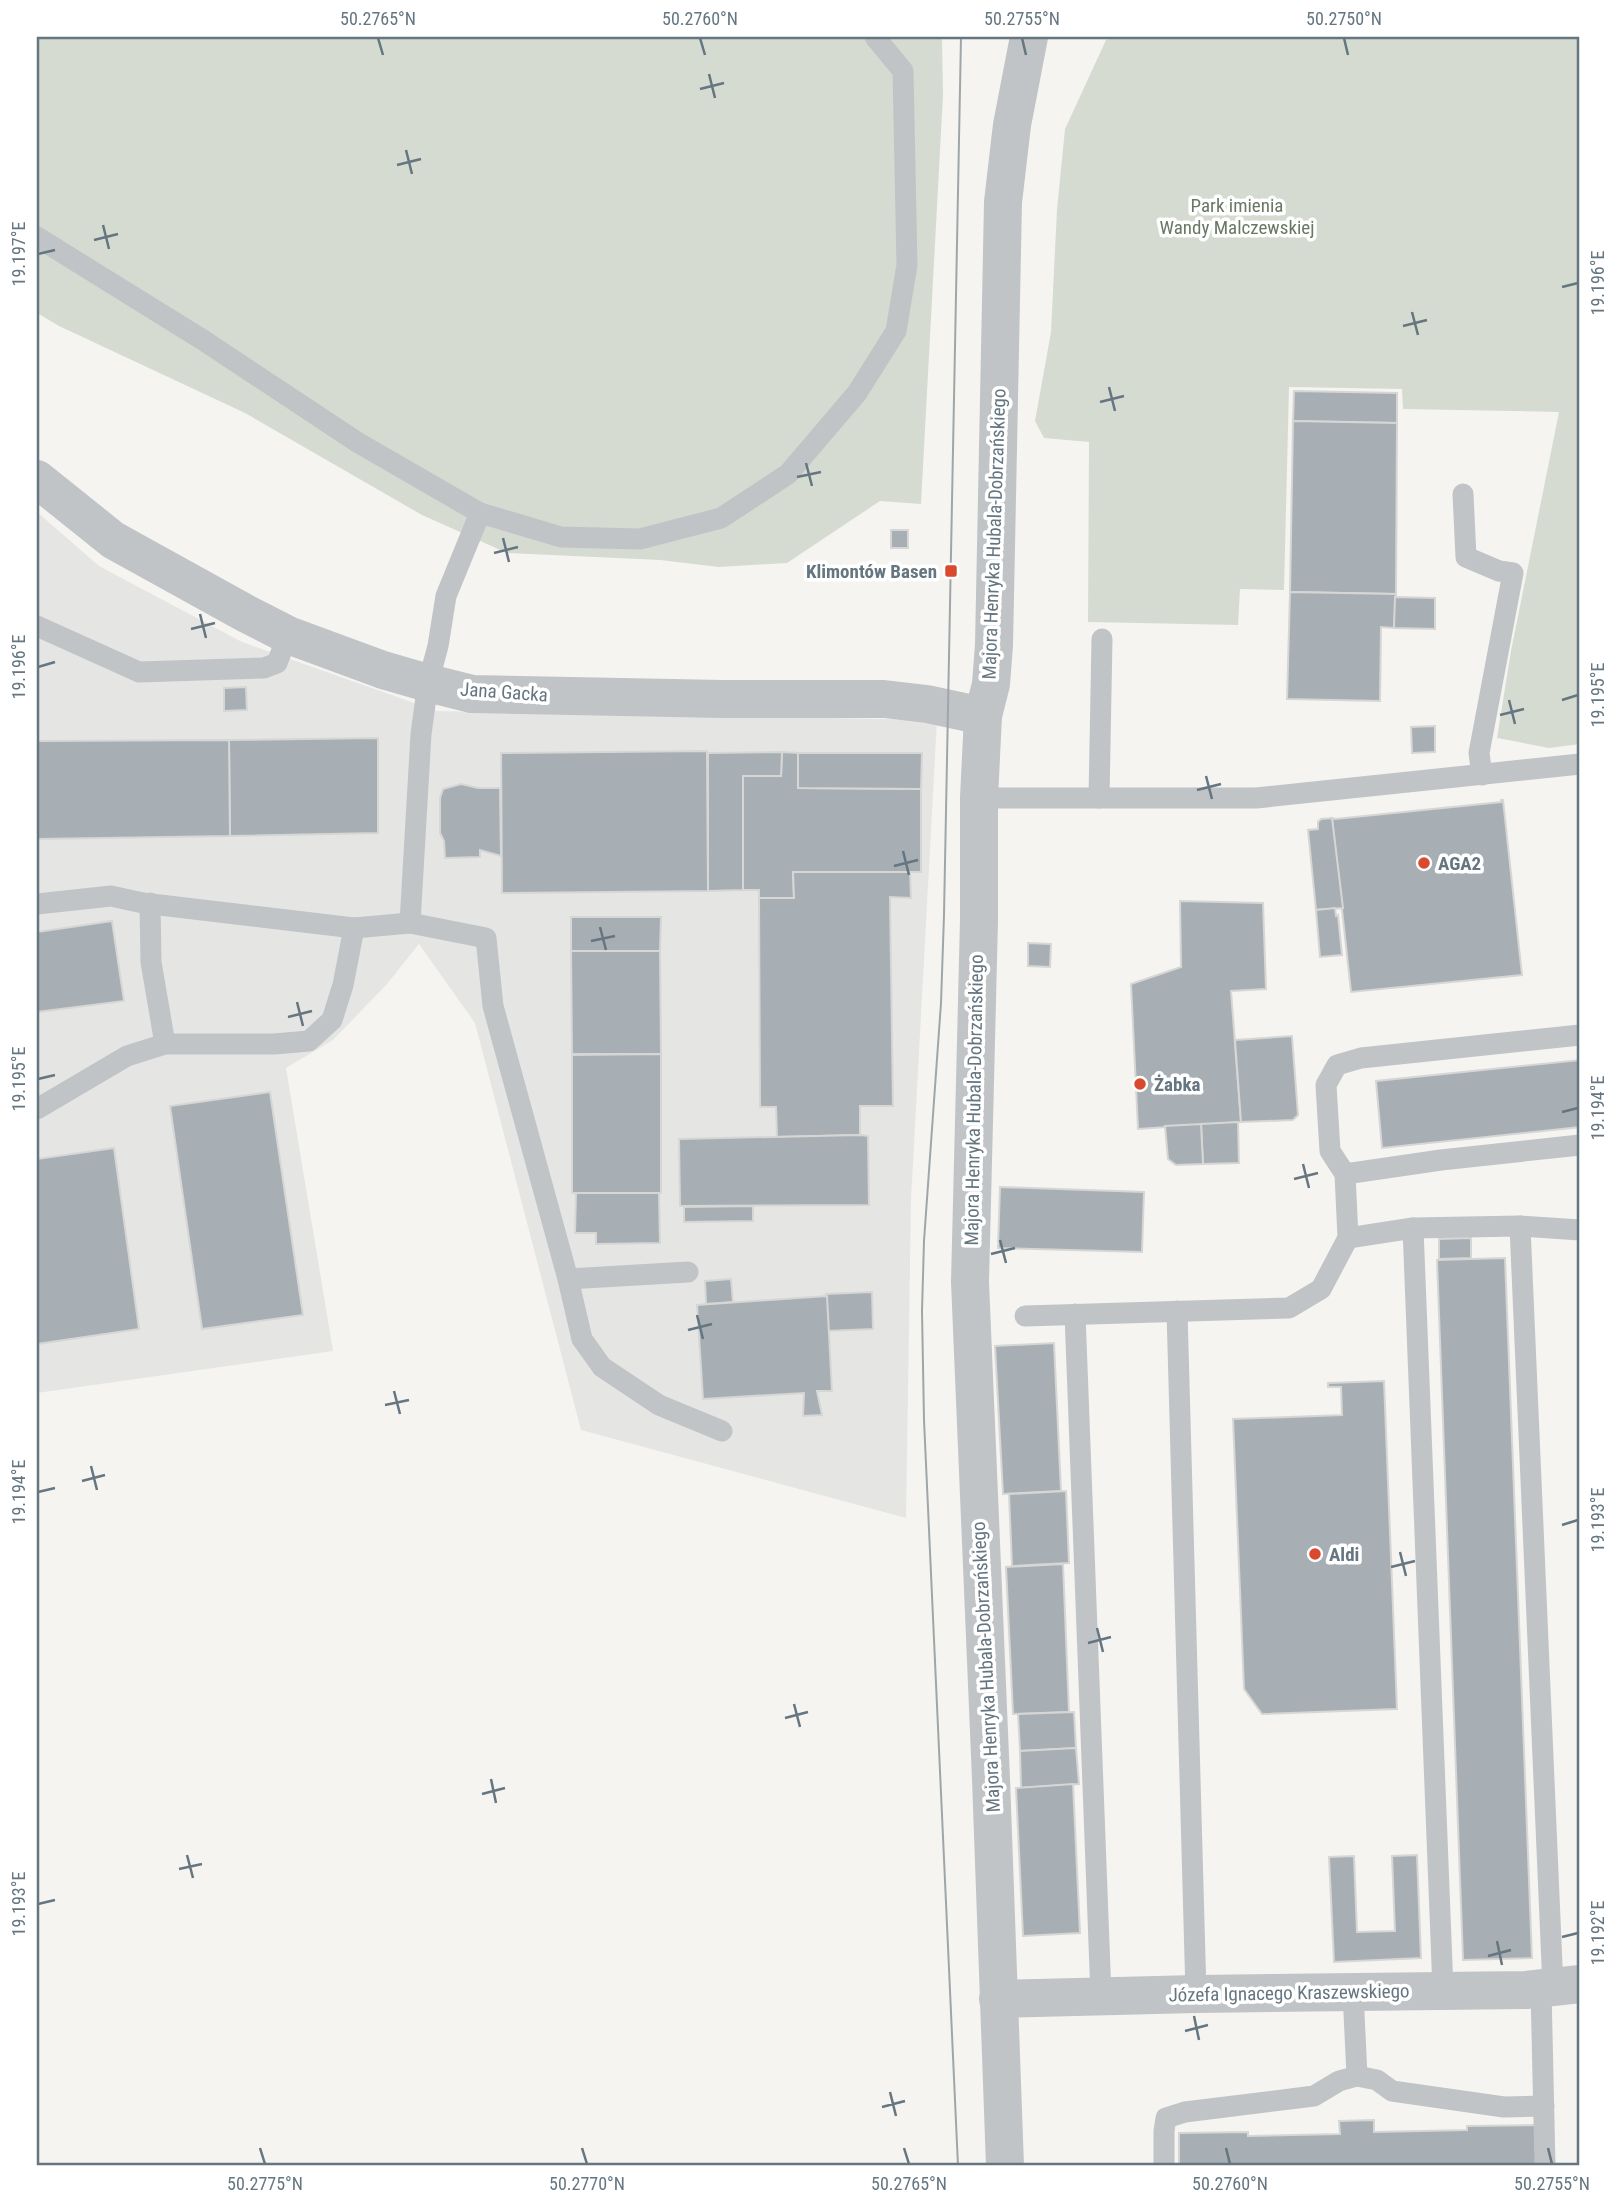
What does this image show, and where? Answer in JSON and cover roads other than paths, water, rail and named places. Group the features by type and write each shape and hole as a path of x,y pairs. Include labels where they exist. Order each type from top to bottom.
{"street":[{"name":"Majora Henryka Hubala-Dobrzańskiego","path":"1005,2166 992,1779 970,1282 979,920 979,799 983,716 991,684 994,645 1003,202 1012,125 1029,37"},
{"name":"Jana Gacka","path":"37,480 113,540 288,635 383,670 472,694 884,699 927,704 983,716"},
{"name":"Józefa Ignacego Kraszewskiego","path":"998,1999 1558,1987"}],"lane":[{"path":"37,237 203,340 357,442 480,513 561,537 640,539 721,518 788,474 857,393 896,331 907,265 903,71 874,37"},
{"path":"1463,494 1466,557 1499,571 1513,573 1479,753 1482,775"},
{"path":"410,923 421,734 428,683 438,646 446,596 480,513"},
{"path":"37,626 139,672 264,668 276,663 288,635"},
{"path":"1099,798 1102,639"},
{"path":"979,799 1255,799 1580,764"},
{"path":"37,904 111,896 354,928 410,923 486,938 493,1006 582,1339 602,1367 659,1405 722,1431"},
{"path":"150,903 152,962 165,1044"},
{"path":"37,1109 127,1056 165,1044 274,1044 309,1041 332,1020 343,985 354,928"},
{"path":"1025,1316 1289,1308 1321,1289 1348,1238 1345,1174 1331,1151 1329,1138 1326,1085 1337,1065 1361,1058 1580,1035"},
{"path":"1345,1174 1441,1160 1580,1145"},
{"path":"1348,1238 1413,1228 1520,1226 1580,1230"},
{"path":"1520,1226 1558,1987 1544,2106 1545,2166"},
{"path":"1413,1228 1443,1990"},
{"path":"568,1279 688,1272"},
{"path":"1177,1311 1196,1994"},
{"path":"1075,1314 1101,1996"},
{"path":"1353,1992 1357,2076"},
{"path":"1164,2166 1166,2118 1185,2112 1314,2096 1339,2081 1357,2076 1377,2080 1392,2091 1504,2107 1544,2106"}],"tram line":[{"path":"958,2166 924,1420 922,1311 944,915 961,37"}],"place":[{"name":"Klimontów Basen","path":"951,571"},
{"name":"AGA2","path":"1424,863"},
{"name":"Żabka","path":"1140,1084"},
{"name":"Aldi","path":"1315,1554"}],"park label":[{"name":"Park imienia Wandy Malczewskiej","path":"1237,216"}]}
